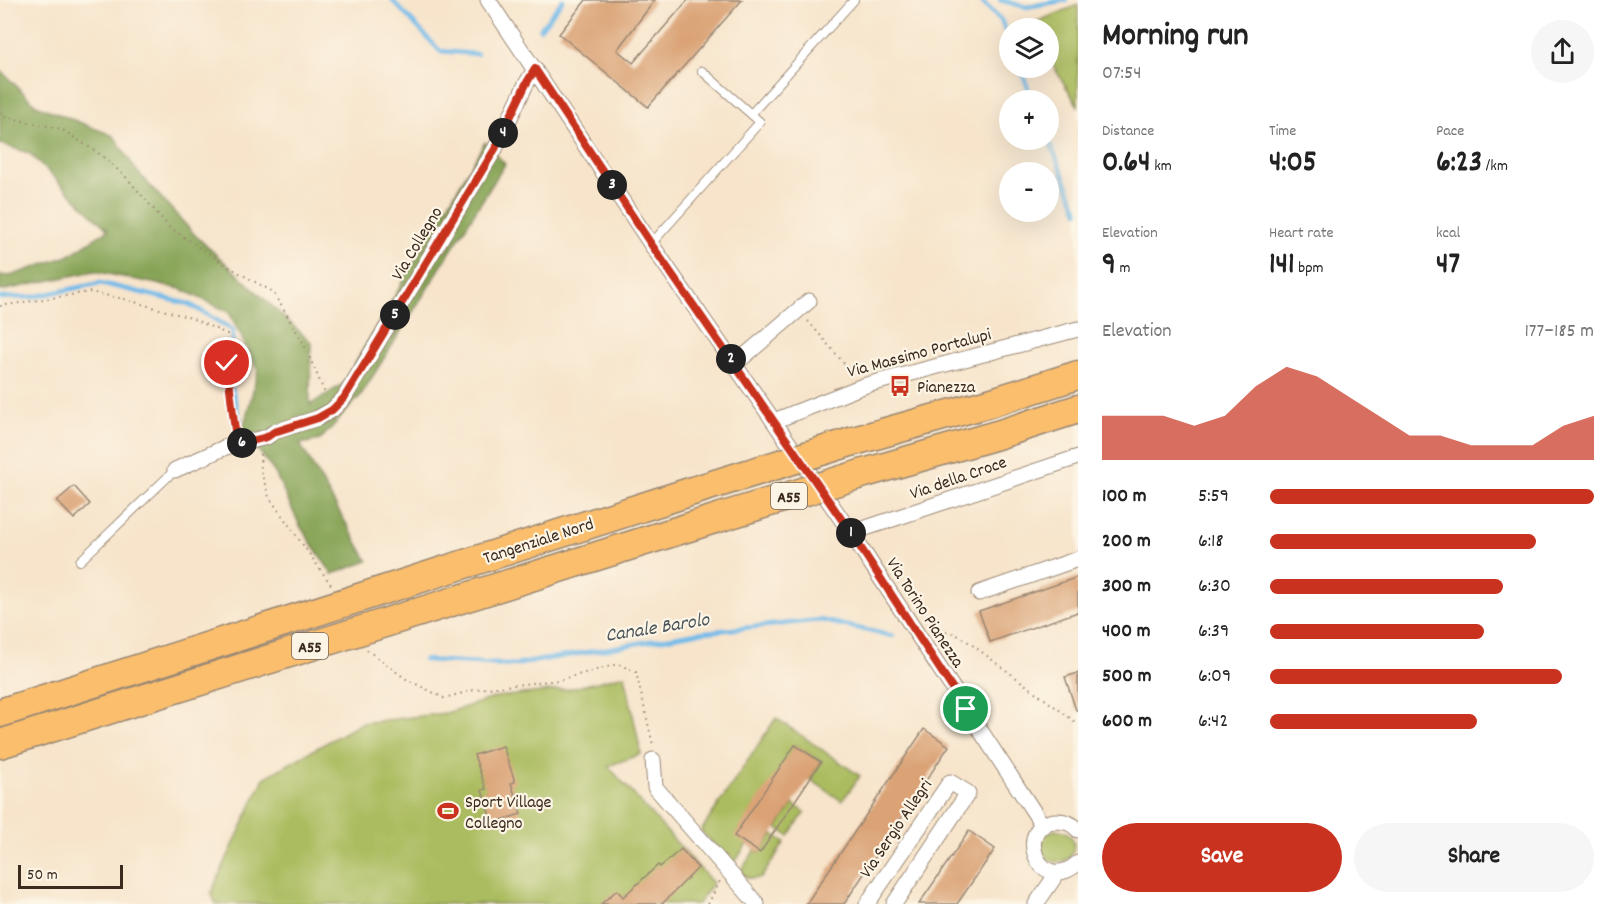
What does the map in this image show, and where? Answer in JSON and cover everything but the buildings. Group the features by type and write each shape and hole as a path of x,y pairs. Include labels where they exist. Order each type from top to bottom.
{"highway":[{"name":"Tangenziale Nord","path":"0,713 699,489 1078,375"},
{"name":"Tangenziale Nord","path":"0,744 718,518 1078,409"}],"street":[{"path":"488,0 651,244 774,421"},
{"name":"Via Collegno","path":"175,470 226,447 259,439 318,418 332,410 344,398 495,149 535,69"},
{"path":"735,365 803,306"},
{"name":"Via Massimo Portalupi","path":"774,421 863,386 1078,329"},
{"name":"Via Torino Pianezza","path":"774,421 851,533 1043,826"},
{"name":"Via della Croce","path":"851,533 1078,457"},
{"path":"979,593 1078,559"},
{"path":"653,760 655,787 757,904"},
{"name":"Via Sergio Allegri","path":"867,904 950,782 968,794 894,904"},
{"path":"1078,830 1065,821 1053,821 1043,826 1036,834 1032,845 1041,866 1049,870 1058,872 1078,865"},
{"path":"1038,902 1041,866"},
{"path":"1038,902 1058,872"}],"lane":[{"path":"751,114 854,0"},
{"path":"651,244 760,122 702,71"},
{"path":"80,561 175,470"}],"path":[{"path":"0,113 6,117 61,129 101,155 126,177 169,227 229,267 273,292 303,344 332,410"},
{"path":"0,306 90,292 191,318 226,334 234,419 240,444"},
{"path":"803,306 863,386"},
{"path":"259,439 261,472 269,497 334,588"},
{"path":"928,634 941,631 954,633 1078,724"},
{"path":"365,649 406,679 444,698 478,689 559,680 618,664 636,672 653,741 653,760"},
{"path":"708,904 726,868"}],"green space":[{"path":"1078,5 1078,106 1059,75 1059,18 1046,18"},
{"path":"0,70 36,105 114,136 136,170 195,235 311,342 310,405 343,384 485,142 505,164 361,395 320,440 300,444 368,561 332,574 300,526 275,473 243,429 258,371 229,312 181,289 94,271 0,291 0,275 10,276 68,256 108,230 29,153 0,144"},
{"name":"Sport Village Collegno","path":"625,675 641,754 608,766 713,883 698,904 216,904 211,893 264,778 361,723 446,713 497,697 569,689"},
{"path":"776,718 860,776 842,801 810,779 821,762 795,745 747,844 733,865 701,831"},
{"path":"793,804 805,812 789,836 777,828"},
{"path":"1058,830 1069,835 1074,846 1069,857 1058,862 1047,857 1042,846 1047,835"},
{"path":"773,834 785,842 761,878 745,876 740,872 755,850 760,853"}],"waterway":[{"path":"392,0 440,51 477,54"},
{"path":"540,29 563,0"},
{"path":"980,0 999,18"},
{"path":"1000,0 1026,7 1066,0"},
{"path":"1024,78 1029,90"},
{"path":"1053,150 1078,211"},
{"name":"Canale Barolo","path":"0,298 32,297 100,283 189,304 233,330 231,385 240,420"},
{"name":"Canale Barolo","path":"424,660 514,665 696,633 820,620 893,636"}],"place":[{"name":"Pianezza","path":"900,386"},
{"name":"Sport Village Collegno","path":"448,811"}],"route":[{"path":"227,363 235,431 240,444 267,437 274,432 318,418 332,410 344,398 495,149 535,69 702,319 851,533 966,709"}]}
